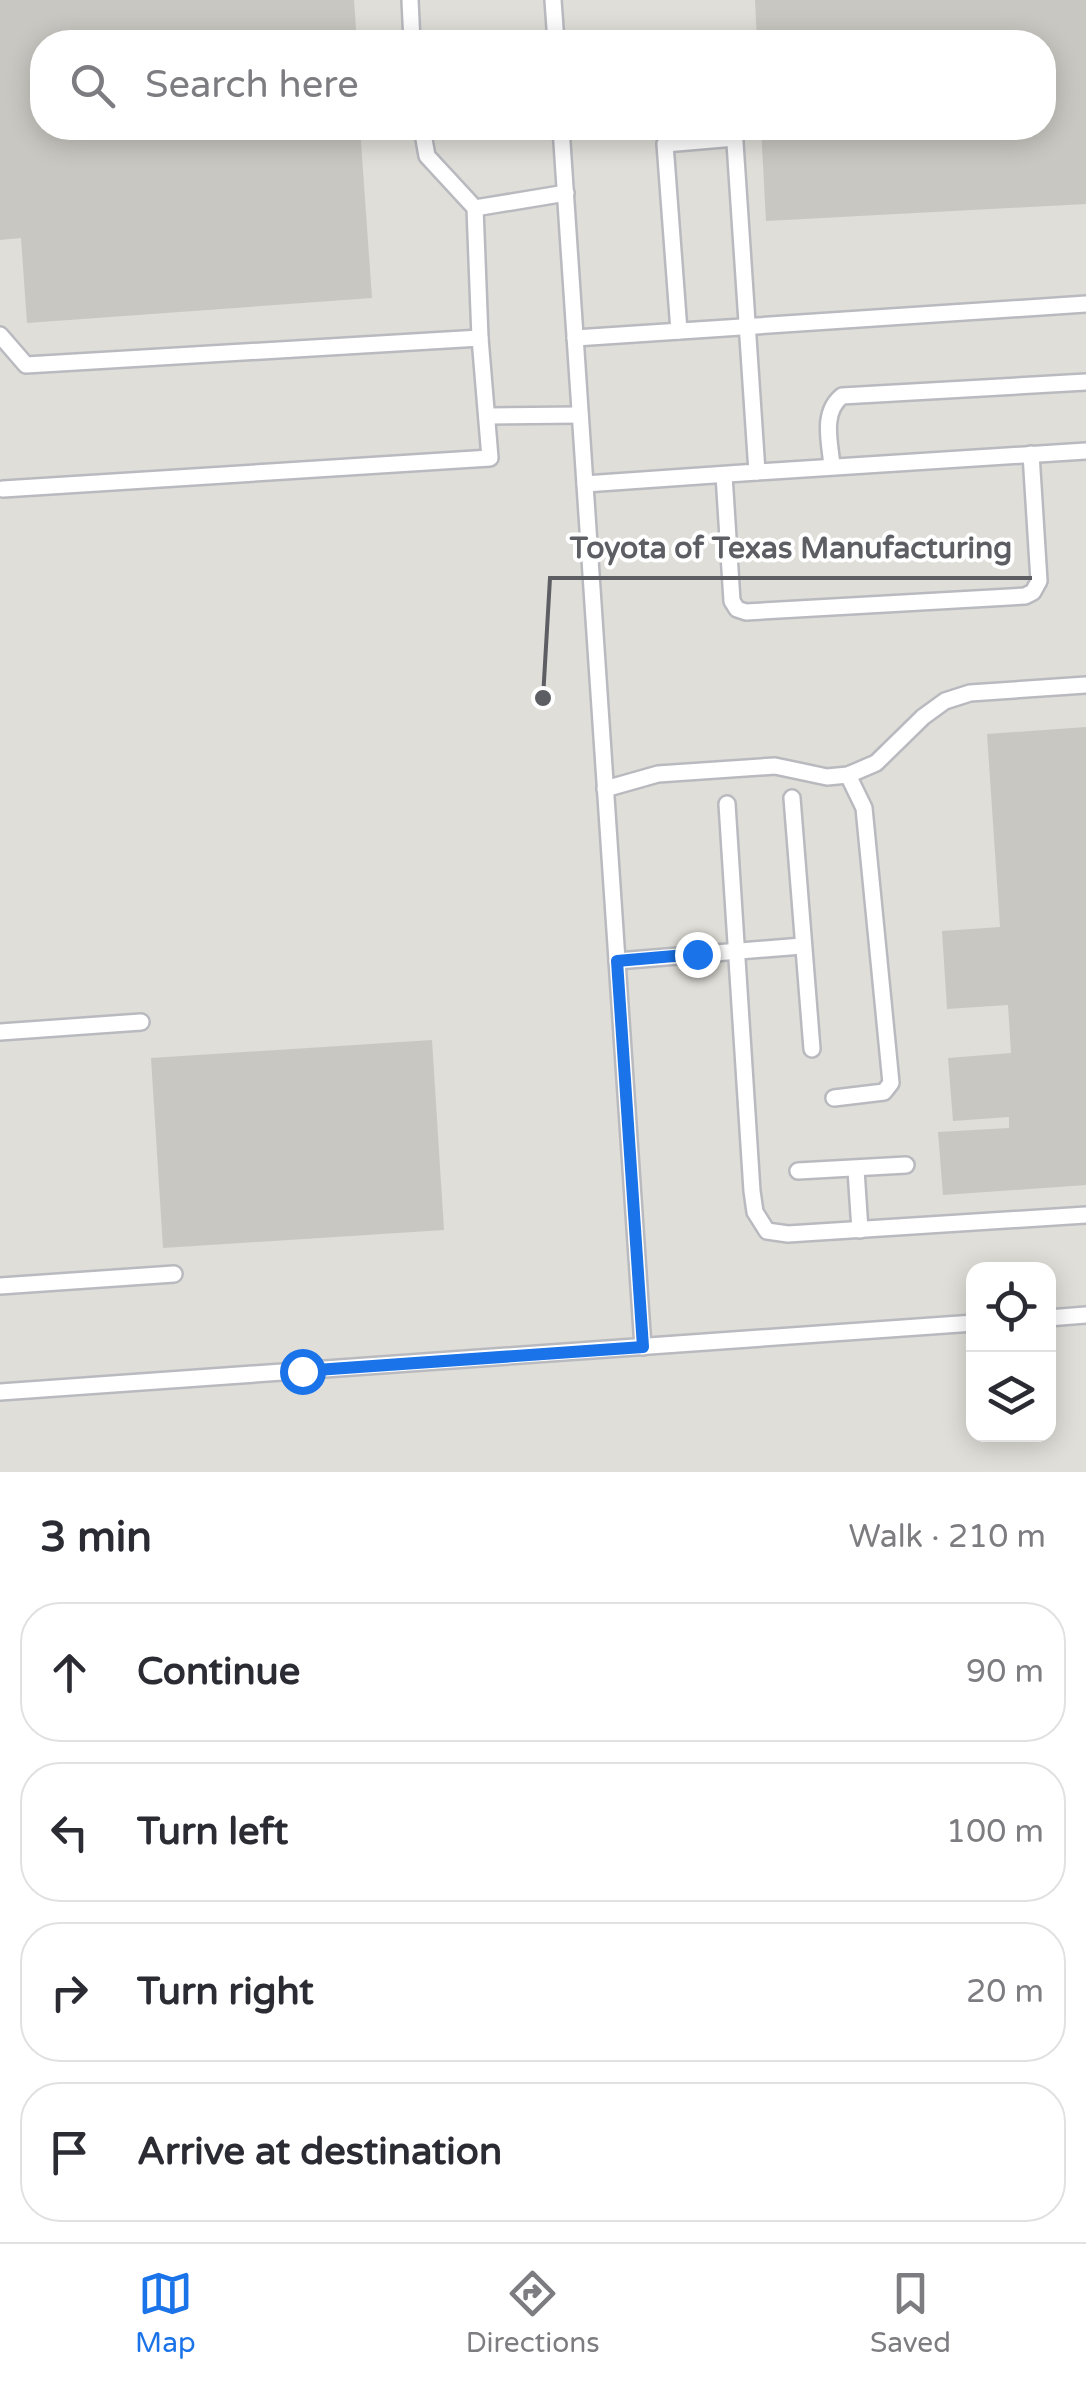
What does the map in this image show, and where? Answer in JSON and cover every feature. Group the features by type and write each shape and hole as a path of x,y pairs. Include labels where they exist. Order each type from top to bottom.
{"lane":[{"path":"410,0 411,30"},
{"path":"553,0 555,30"},
{"path":"3,490 490,458 475,208 427,156 424,140"},
{"path":"563,140 643,1347"},
{"path":"679,330 665,144 690,140"},
{"path":"735,140 757,472"},
{"path":"475,208 566,193"},
{"path":"575,338 1086,304"},
{"path":"0,334 26,364 480,338"},
{"path":"832,466 828,417 832,404 842,396 1086,382"},
{"path":"488,416 580,415"},
{"path":"585,484 1086,451"},
{"path":"724,474 732,601 737,609 746,612 1024,596 1040,581 1031,454"},
{"path":"606,790 658,774 775,766 827,777 848,775 876,762 945,701 970,694 1086,684"},
{"path":"834,1098 884,1092 891,1083 864,808 848,775"},
{"path":"792,798 812,1049"},
{"path":"727,804 755,1212 767,1230 860,1230 1086,1215"},
{"path":"617,961 802,946"},
{"path":"0,1032 141,1022"},
{"path":"798,1172 906,1165"},
{"path":"856,1170 860,1230"},
{"path":"0,1286 174,1274"},
{"path":"1056,1317 1086,1315"},
{"path":"0,1392 966,1324"}],"shaded area":[{"path":"0,0 1086,0 1086,1472 0,1472"}],"building":[{"path":"0,0 354,0 356,30 30,30 30,140 361,140 372,298 27,323 21,238 0,240"},
{"path":"755,0 1086,0 1086,204 766,221 762,140 1056,140 1056,30 756,30"},
{"path":"1086,727 1086,1185 943,1195 938,1132 1009,1128 1009,1117 953,1121 948,1058 1011,1053 1008,1005 947,1009 942,931 1000,927 987,734"},
{"path":"432,1040 444,1230 163,1248 151,1058"}],"place":[{"name":"Toyota of Texas Manufacturing","path":"543,698"}],"route":[{"path":"302,1371 643,1347 617,961 697,954"}]}
